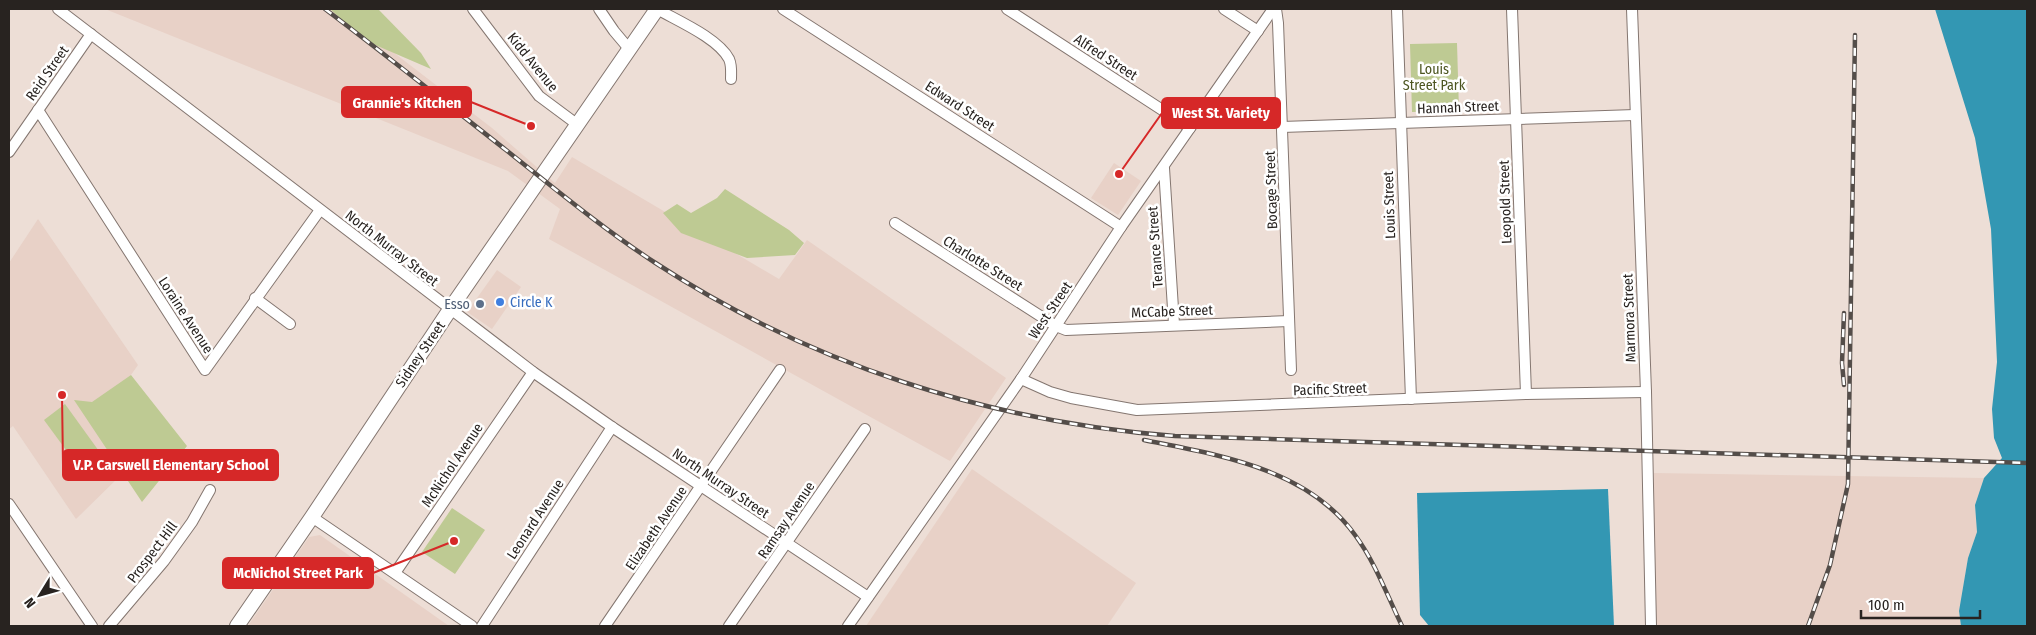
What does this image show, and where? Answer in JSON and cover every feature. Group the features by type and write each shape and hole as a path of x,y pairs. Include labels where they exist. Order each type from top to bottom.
{"main road":[{"name":"Sidney Street","path":"237,626 450,310 657,9"}],"street":[{"name":"North Murray Street","path":"58,9 533,372 612,427 868,597"},
{"name":"Kidd Avenue","path":"473,9 539,96 578,125"},
{"path":"599,9 630,50"},
{"path":"657,9 702,35 720,49 729,60 731,79"},
{"name":"Edward Street","path":"783,9 1122,227"},
{"name":"Alfred Street","path":"1007,9 1190,128"},
{"path":"1224,9 1258,30"},
{"name":"West Street","path":"848,626 1021,379 1122,227 1274,9"},
{"name":"Bocage Street","path":"1274,9 1278,23 1291,370"},
{"name":"Louis Street","path":"1397,9 1410,399"},
{"name":"Leopold Street","path":"1512,9 1526,394"},
{"name":"Marmora Street","path":"1632,9 1646,392 1651,626"},
{"name":"Reid Street","path":"9,152 91,34"},
{"name":"Loraine Avenue","path":"38,110 205,370 320,210"},
{"name":"Hannah Street","path":"1282,126 1635,115"},
{"name":"Terance Street","path":"1164,168 1174,324"},
{"name":"Charlotte Street","path":"896,223 1056,326"},
{"path":"255,298 290,324"},
{"name":"McCabe Street","path":"1056,326 1066,330 1174,324 1289,321"},
{"name":"Elizabeth Avenue","path":"605,626 780,370"},
{"name":"McNichol Avenue","path":"395,573 533,372"},
{"name":"Pacific Street","path":"1021,379 1050,392 1071,398 1136,410 1526,394 1646,392"},
{"name":"Leonard Avenue","path":"482,626 612,427"},
{"name":"Ramsay Avenue","path":"729,626 865,429"},
{"name":"Prospect Hill","path":"109,626 164,561 192,522 210,490"},
{"path":"9,504 92,626"},
{"path":"312,517 472,626"}],"shaded area":[{"path":"105,9 337,9 492,128 555,183 572,157 779,279 807,240 1006,378 950,461 549,239 560,209 508,171"},
{"path":"1114,163 1141,181 1118,215 1091,198"},
{"path":"38,219 138,365 94,427 125,471 76,519 13,426 9,429 9,263"},
{"path":"497,270 521,287 492,329 467,312"},
{"path":"972,469 1136,583 1107,626 866,626"},
{"path":"1654,473 1984,478 1975,505 1977,532 1968,558 1959,611 1961,626 1652,626"},
{"path":"320,535 449,626 248,626 309,537"}],"green space":[{"path":"330,9 378,9 421,53 431,69 366,41"},
{"name":"Louis Street Park","path":"1457,43 1459,111 1412,112 1410,44"},
{"path":"725,189 789,230 804,243 795,255 747,258 681,233 663,213 677,204 691,213 717,198"},
{"path":"131,375 187,446 142,502 74,400 92,402"},
{"path":"65,404 109,465 88,480 44,420"},
{"path":"452,508 485,530 455,574 422,552"}],"water":[{"path":"1935,9 2027,9 2027,626 1961,626 1959,611 1968,558 1977,532 1975,505 1984,478 2002,458 1994,438 1992,409 1997,362 1991,229 1975,138"},
{"path":"1608,489 1614,626 1429,626 1420,615 1417,493"}],"railway":[{"path":"325,9 578,208 654,262 714,298 775,330 838,358 903,382 970,402 1037,417 1106,429 1175,436 2027,463"},
{"path":"1808,626 1830,565 1848,484 1855,35"},
{"path":"1844,313 1842,363 1844,385"},
{"path":"1144,440 1231,459 1287,479 1312,494 1335,512 1362,545 1375,567 1402,626"}],"place":[{"name":"Grannie's Kitchen","path":"531,126"},
{"name":"West St. Variety","path":"1119,174"},
{"name":"Circle K","path":"500,302"},
{"name":"Esso","path":"480,304"},
{"name":"V.P. Carswell Elementary School","path":"62,395"},
{"name":"McNichol Street Park","path":"454,541"}]}
